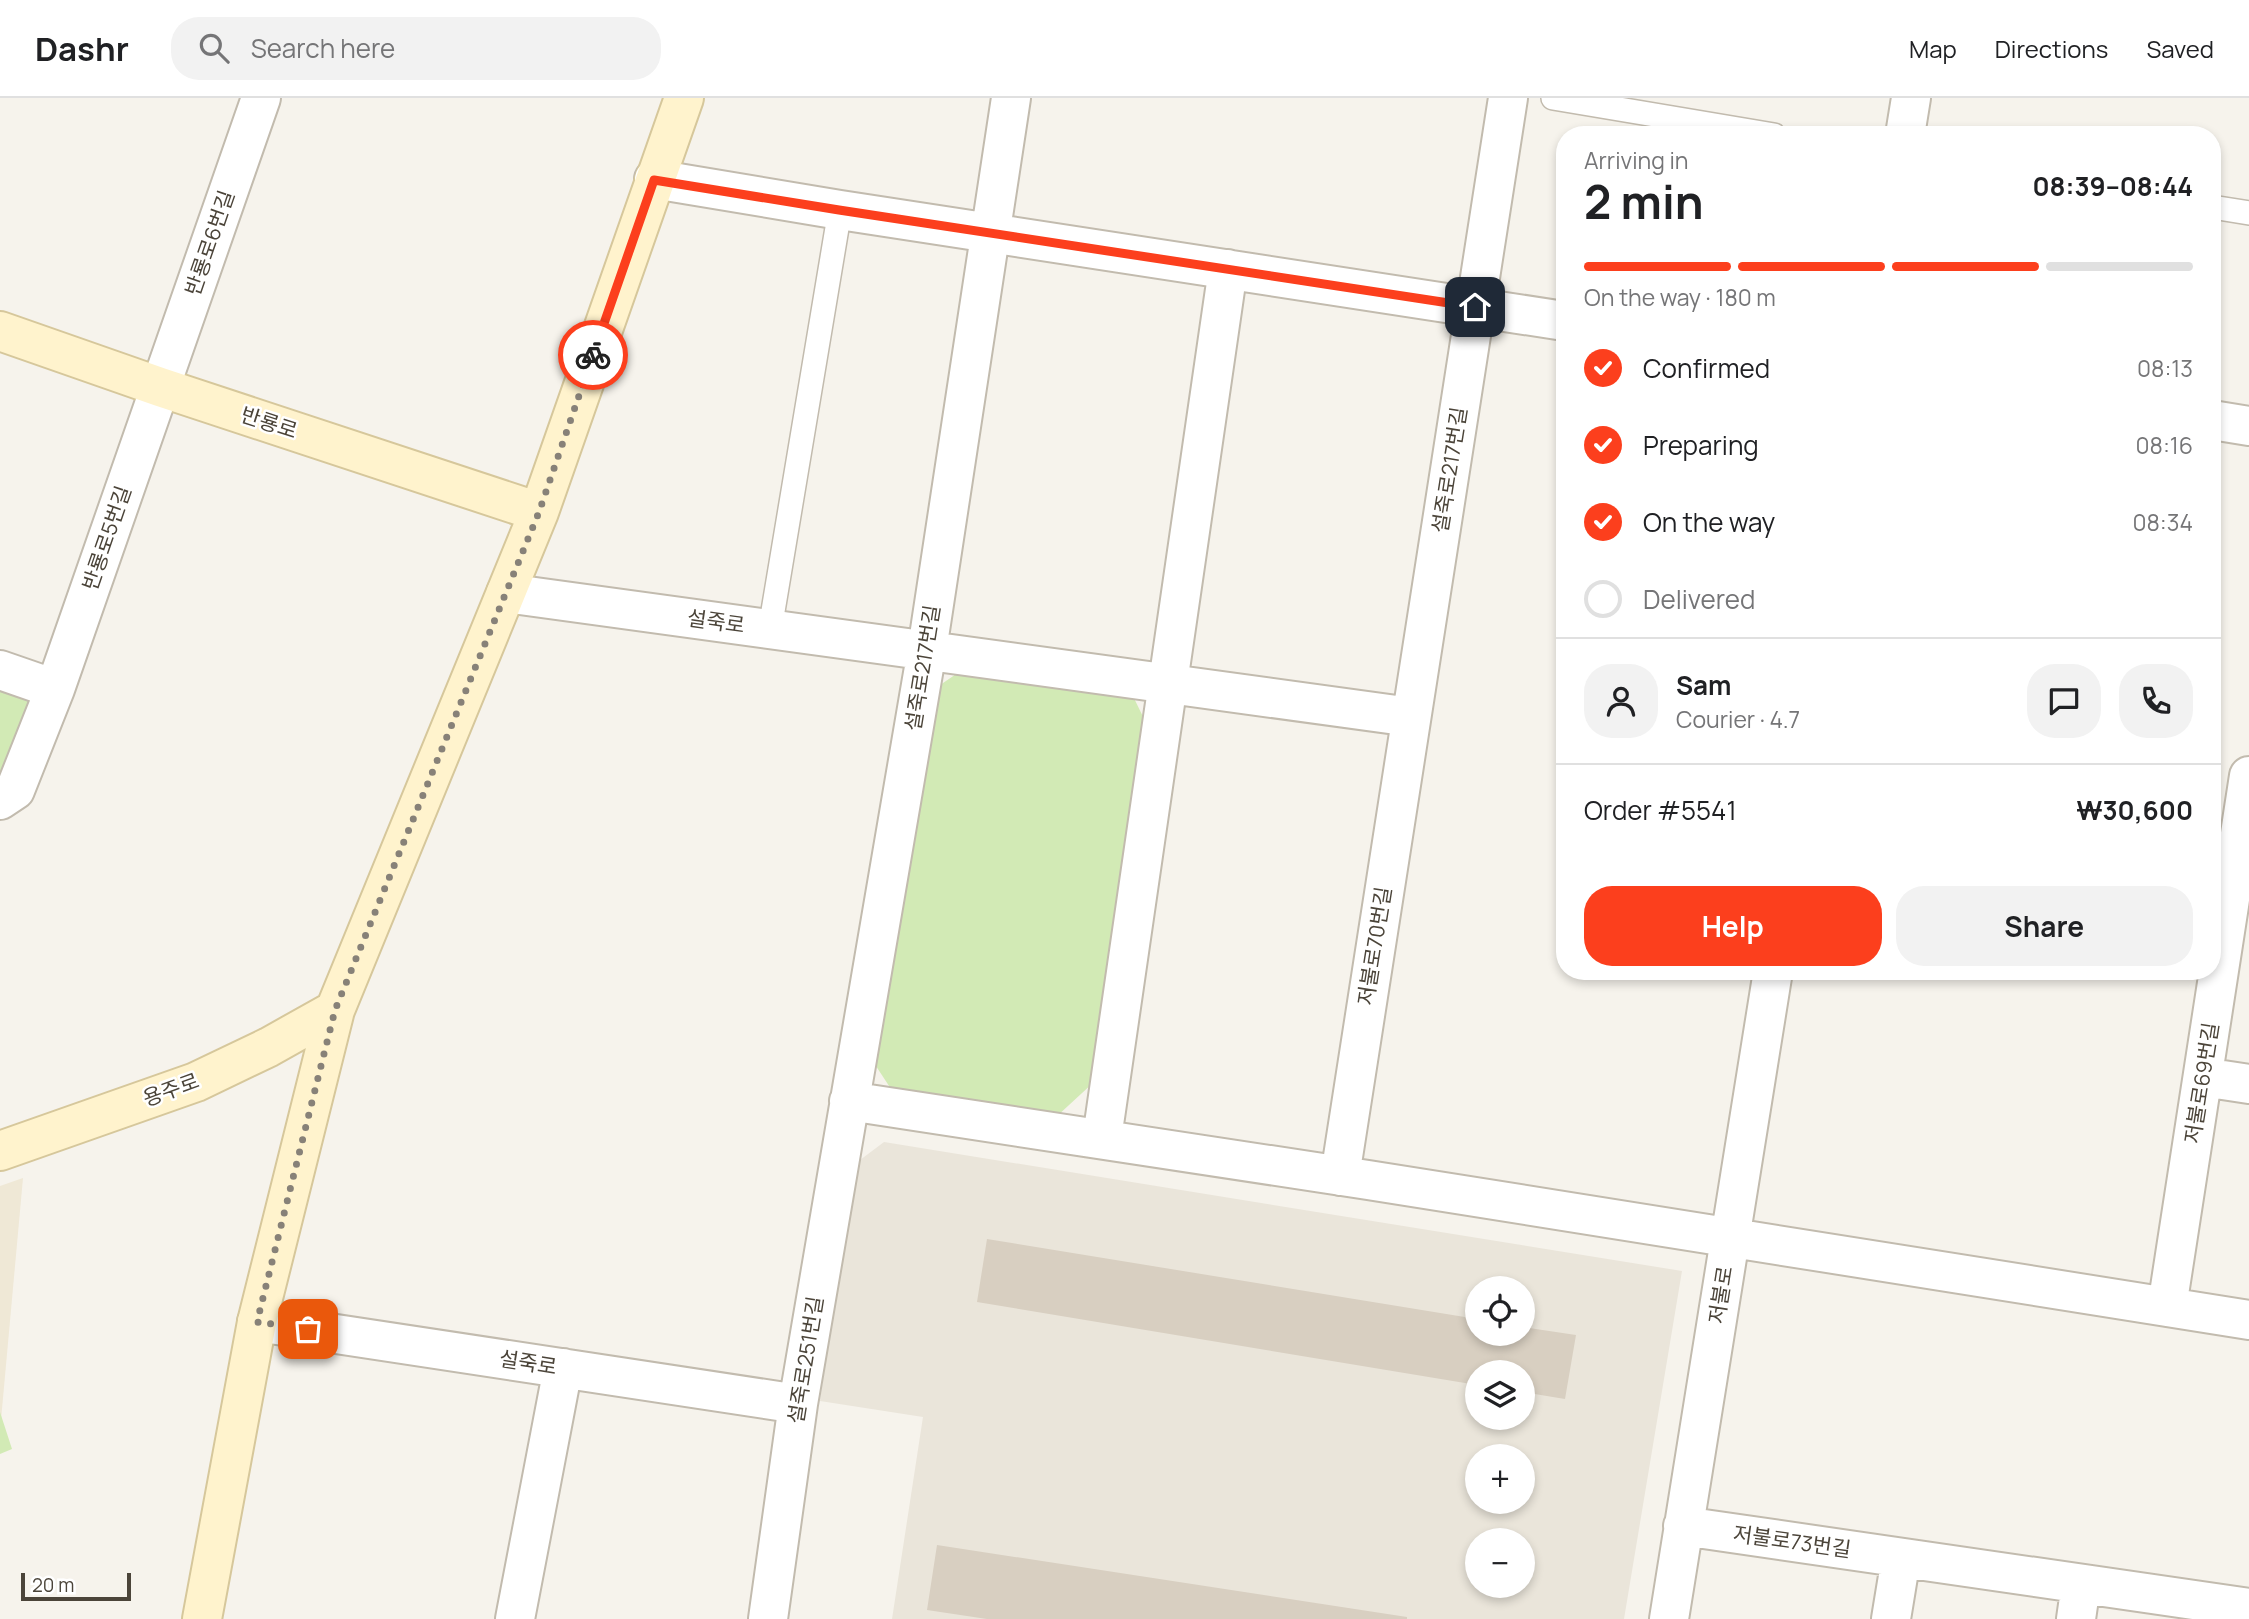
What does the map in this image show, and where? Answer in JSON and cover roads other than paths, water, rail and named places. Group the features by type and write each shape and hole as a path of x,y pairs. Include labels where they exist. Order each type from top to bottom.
{"main road":[{"path":"202,1619 257,1322 335,1010 539,512 684,98"},
{"name":"반룡로","path":"0,331 160,387 539,512"},
{"name":"용주로","path":"0,1151 196,1082 269,1047 335,1010"}],"street":[{"name":"반룡로6번길","path":"160,387 261,98"},
{"name":"설죽로217번길","path":"849,1101 927,650 1011,98"},
{"name":"설죽로217번길","path":"1411,717 1508,98"},
{"path":"1906,126 1911,98"},
{"path":"654,180 1556,320"},
{"path":"1102,1139 1228,270"},
{"name":"반룡로5번길","path":"0,800 15,790 55,689 160,387"},
{"path":"2221,421 2249,426"},
{"name":"설죽로","path":"506,593 1411,717"},
{"path":"0,670 55,689"},
{"name":"저불로70번길","path":"1340,1176 1411,717"},
{"name":"저불로69번길","path":"2221,958 2249,776"},
{"name":"저불로","path":"1669,1619 1772,980"},
{"name":"저불로69번길","path":"2167,1307 2218,980"},
{"path":"2203,1077 2249,1084"},
{"path":"849,1101 2249,1320"},
{"name":"설죽로251번길","path":"768,1619 798,1404 849,1101"},
{"name":"설죽로","path":"257,1322 798,1404"},
{"path":"515,1619 563,1368"},
{"name":"저불로73번길","path":"1684,1526 1901,1558 2079,1601 2249,1608"},
{"path":"1891,1619 1901,1558"}],"lane":[{"path":"1553,98 1720,126"},
{"path":"2221,208 2249,213"},
{"path":"770,629 839,210"}]}
